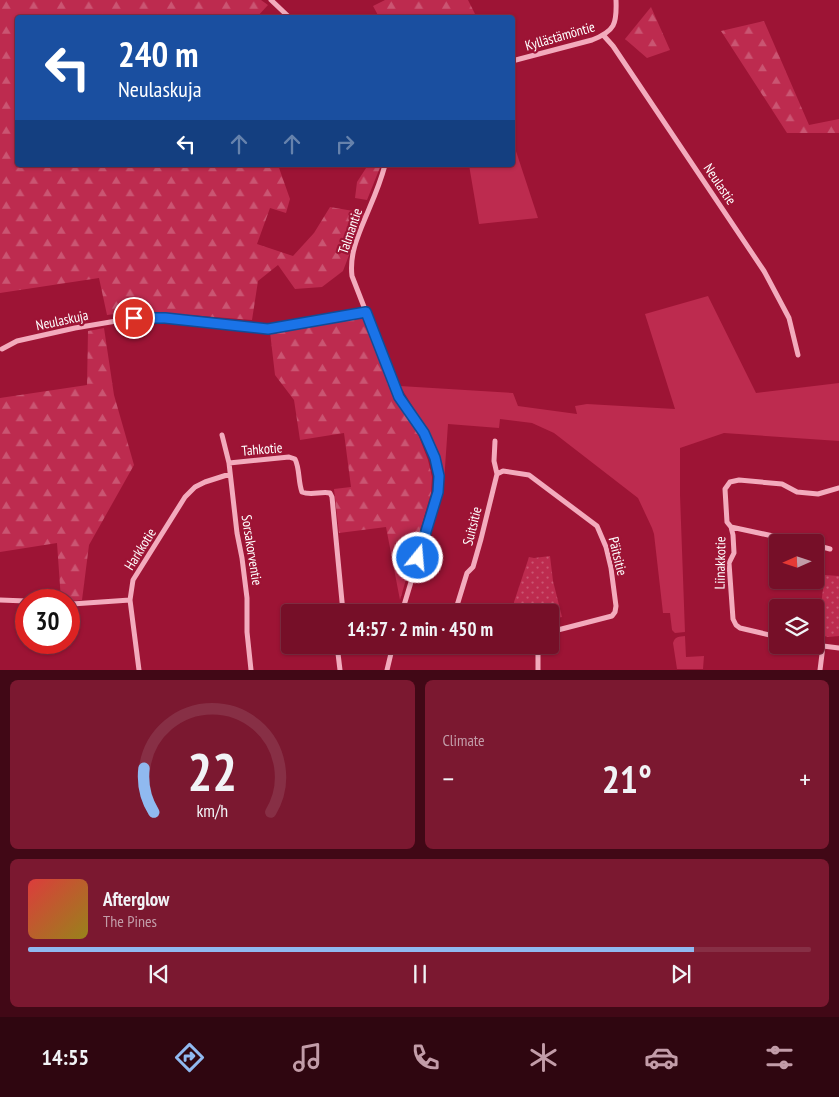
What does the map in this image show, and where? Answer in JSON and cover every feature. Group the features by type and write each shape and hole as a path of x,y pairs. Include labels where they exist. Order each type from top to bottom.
{"street":[{"path":"271,0 287,15"},
{"name":"Kyllästämöntie","path":"515,61 604,36 612,29 616,20 616,0"},
{"name":"Neulastie","path":"604,36 613,46 764,271 789,318 798,355"},
{"name":"Talmantie","path":"384,167 380,183 356,241 352,255 352,276 399,397 424,433 435,458 439,476 438,492 404,604"},
{"name":"Neulaskuja","path":"2,349 17,341 75,328 134,318 165,318 268,329 366,312"},
{"name":"Sorsakorventie","path":"222,435 230,474 242,558 246,590 246,632 252,670"},
{"name":"Suitsitie","path":"457,604 467,573 473,567 497,474 494,461 495,441"},
{"name":"Tahkotie","path":"228,464 289,457 295,459 297,463 302,492 307,494 330,493 332,497 342,604"},
{"name":"Päitsitie","path":"497,474 503,471 529,475 597,526 606,547 611,568 616,606 615,612 612,616 559,630"},
{"name":"Harkkotie","path":"139,670 130,600 133,580 186,497 195,487 230,474"},
{"name":"Liinakkotie","path":"769,635 740,628 733,619 729,563 734,553 733,534 727,522 726,489 730,482 739,480 782,484 796,492 818,494 839,488"},
{"path":"731,527 769,535"},
{"path":"824,548 830,549"},
{"path":"0,600 15,601"},
{"path":"80,603 130,600"},
{"path":"824,646 839,648"},
{"path":"338,654 340,670"},
{"path":"387,670 391,654"},
{"path":"538,654 538,670"},
{"path":"820,670 823,654"}],"green space":[{"path":"0,0 261,0 268,5 259,15 15,15 15,167 279,167 290,199 286,213 270,208 257,244 293,256 314,233 330,207 365,213 343,271 322,287 295,289 278,265 258,281 252,320 139,311 107,315 99,278 0,293"},
{"path":"385,0 468,0 476,15 378,15 373,6"},
{"path":"651,7 670,50 647,58 625,39"},
{"path":"764,21 809,125 839,119 839,133 787,133 721,31"},
{"path":"515,148 538,218 479,224 469,167 515,167"},
{"path":"367,167 380,167 367,200 355,198 357,182"},
{"path":"708,296 756,393 839,383 839,441 724,433 680,448 685,632 675,633 672,630 670,613 663,613 654,534 638,498 554,433 532,423 500,419 499,428 448,424 444,482 438,451 400,386 513,393 518,406 577,414 575,406 587,404 675,409 645,314"},
{"path":"363,318 393,397 418,434 432,477 431,493 400,600 386,527 339,533 334,489 351,487 344,433 300,440 294,400 275,375 270,332"},
{"path":"104,328 114,395 134,465 89,545 82,600 80,600 80,589 60,589 57,543 0,552 0,398 87,385 88,331"},
{"path":"550,556 553,581 559,604 514,604 529,557"},
{"path":"825,575 839,576 839,636 824,636 824,599 822,599"},
{"path":"559,605 562,617 559,618"},
{"path":"685,636 686,657 704,656 703,669 677,669 673,643 676,638"}],"route":[{"path":"134,318 165,318 268,329 366,312 399,397 424,433 435,458 439,476 438,492 418,558"}]}
